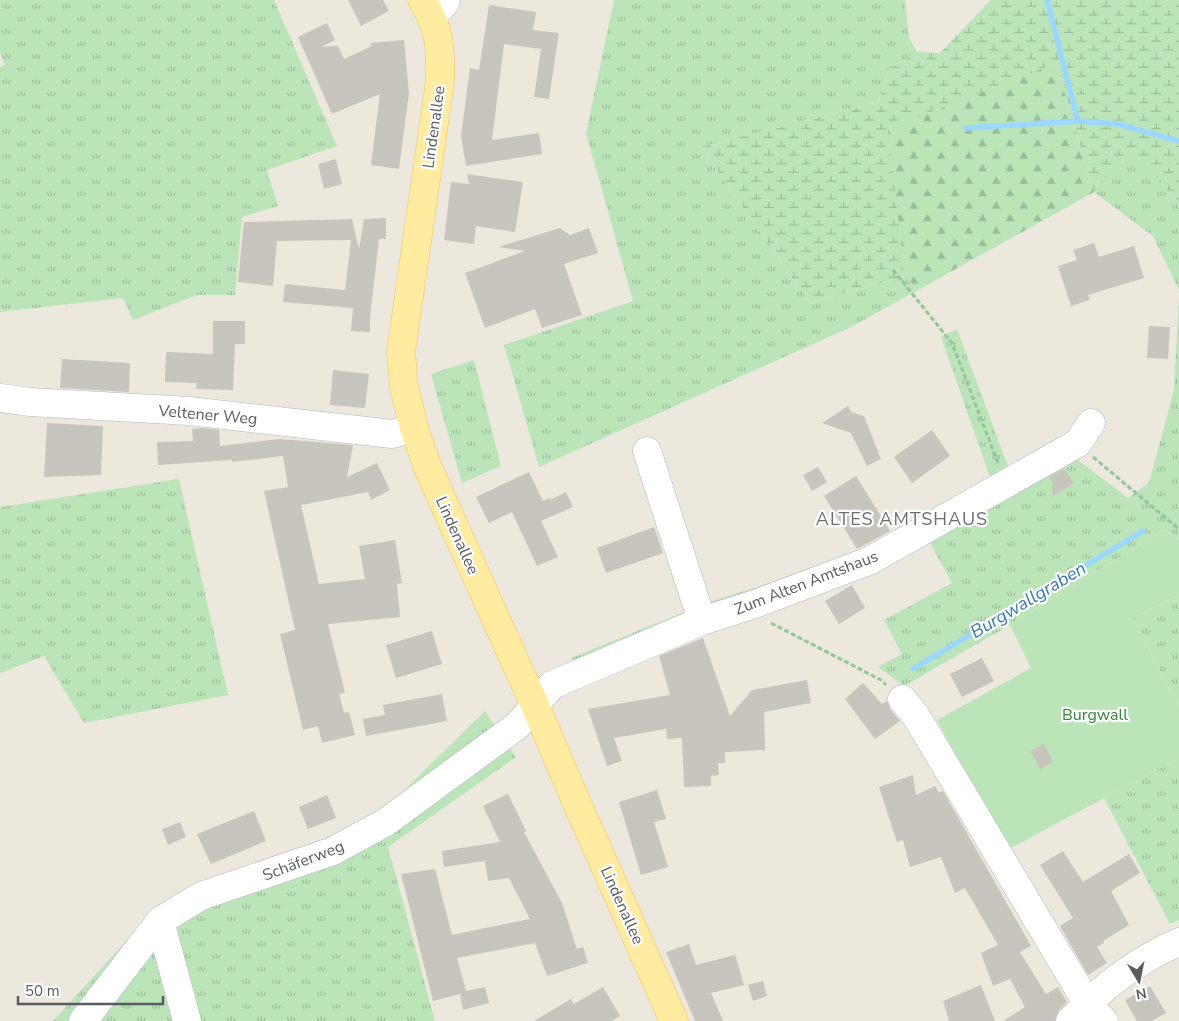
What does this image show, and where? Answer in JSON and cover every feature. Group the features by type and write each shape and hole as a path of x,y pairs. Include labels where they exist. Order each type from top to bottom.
{"main road":[{"name":"Lindenallee","path":"433,5 441,56 440,80 401,352 404,386 414,428 428,468 674,1021"}],"street":[{"name":"Veltener Weg","path":"0,398 30,402 189,411 392,434 414,428"},
{"name":"Zum Alten Amtshaus","path":"535,705 552,685 702,621 754,604 869,561 1007,484 1085,433"},
{"path":"648,451 702,621"},
{"path":"902,699 916,716 1087,1015 1128,969 1179,942"},
{"name":"Schäferweg","path":"83,1021 160,921 201,896 333,851 386,822 518,725 535,705"},
{"path":"160,921 187,1021"}],"path":[{"path":"893,270 952,343 1007,484"},
{"path":"1085,433 1179,529"},
{"path":"754,604 771,623 881,680 902,699"}],"green space":[{"path":"0,0 274,0 337,146 267,170 278,206 242,217 235,295 197,295 133,320 123,298 0,312 0,67 5,65 0,53"},
{"path":"614,0 905,0 909,37 917,52 889,69 878,102 701,147 810,303 905,276 918,290 851,327 539,467 504,345 633,301 586,133"},
{"path":"991,0 1179,0 1179,204 1130,147 1094,192 1056,63 888,129 905,276 810,303 701,147 878,102 889,69 917,52 940,53"},
{"path":"1056,63 1094,192 918,290 905,276 887,129"},
{"path":"1130,146 1179,204 1179,290 1153,236 1094,192"},
{"path":"1179,298 1179,539 1164,530 1010,625 904,686 878,667 902,654 884,620 952,583 929,541 657,649 581,687 571,658 711,601 862,556 991,480 941,337 957,329 1009,469 1065,436 1079,461 1128,498 1149,483 1174,390"},
{"path":"474,360 501,466 462,483 431,374"},
{"path":"179,479 228,695 84,723 44,656 0,673 0,507"},
{"name":"Burgwall","path":"1164,530 1179,539 1179,595 1133,618 1179,707 1179,758 1007,850 937,720 1031,668 1010,625"},
{"path":"1179,595 1179,707 1133,618"},
{"path":"485,711 516,757 388,847 435,1021 53,1021 157,907 184,890 347,830 391,803"},
{"path":"1179,758 1179,920 1170,924 1104,798"}],"building":[{"path":"348,0 383,0 389,11 361,26"},
{"path":"489,5 536,12 533,30 559,33 549,99 534,97 541,49 504,44 492,140 539,133 542,154 466,166 461,136 470,68 479,70"},
{"path":"327,23 335,40 321,47 338,46 344,59 372,46 370,43 404,40 409,93 399,169 371,165 380,94 332,114 298,37"},
{"path":"336,159 342,184 324,189 318,164"},
{"path":"467,174 523,182 515,232 476,226 474,244 444,240 451,182 469,184"},
{"path":"386,218 386,239 379,239 370,332 351,331 353,308 283,302 285,284 345,290 351,240 277,241 273,286 238,282 244,222 352,219 359,249 364,219"},
{"path":"560,228 570,235 589,228 598,253 564,264 582,315 542,328 535,309 485,328 465,273 525,251 498,247"},
{"path":"1094,243 1099,257 1134,246 1144,278 1088,295 1090,300 1071,306 1058,266 1077,260 1073,250"},
{"path":"213,321 245,321 245,344 235,344 233,390 196,389 197,383 165,382 166,352 213,354"},
{"path":"1149,326 1170,327 1168,359 1147,358"},
{"path":"62,359 130,363 129,392 60,388"},
{"path":"333,370 369,374 365,408 330,405"},
{"path":"848,406 851,412 864,416 881,459 867,466 851,433 822,423"},
{"path":"47,423 103,426 101,475 44,477"},
{"path":"192,429 219,430 220,446 279,439 353,445 347,477 377,463 390,490 371,500 368,492 301,505 319,584 365,579 359,546 395,540 402,583 397,584 400,617 328,624 345,693 339,694 344,713 349,712 355,735 322,743 318,726 303,730 280,634 295,630 264,491 288,487 283,456 232,462 232,460 158,465 157,442 193,441"},
{"path":"932,430 950,456 912,483 894,457"},
{"path":"818,467 827,482 812,491 803,475"},
{"path":"1064,469 1074,483 1052,497 1053,482 1049,477"},
{"path":"529,472 543,501 549,498 550,500 566,492 573,507 541,521 558,557 537,566 512,512 489,523 476,497"},
{"name":"ALTES AMTSHAUS","path":"856,476 890,531 857,549 824,496"},
{"path":"654,527 663,553 606,573 597,548"},
{"path":"852,585 865,608 839,624 825,601"},
{"path":"432,631 442,664 396,678 386,645"},
{"path":"703,638 730,716 752,690 807,680 811,703 764,712 765,750 725,752 725,763 718,763 719,775 711,776 711,786 684,787 682,738 667,739 666,729 614,738 622,761 607,766 588,709 670,695 659,656"},
{"path":"982,658 994,681 962,697 950,674"},
{"path":"863,683 882,704 887,701 890,709 900,721 875,739 845,699"},
{"path":"442,694 447,721 366,736 363,719 385,715 383,705"},
{"path":"1044,744 1053,762 1040,769 1030,751"},
{"path":"913,775 916,795 935,786 939,793 943,791 1031,946 1020,952 1046,994 1058,987 1067,1002 1059,1010 1055,1021 1003,1021 1025,1007 1010,979 993,986 981,953 998,945 965,888 955,893 941,857 910,867 903,840 897,842 879,787"},
{"path":"657,790 666,819 654,822 668,867 641,875 619,802"},
{"path":"508,794 526,831 524,832 562,903 577,949 583,947 588,963 547,976 535,943 457,958 466,991 485,987 489,1003 463,1010 460,994 433,1001 401,874 435,869 452,935 530,919 509,878 488,881 485,861 444,867 442,851 500,842 483,806"},
{"path":"327,795 336,818 308,829 299,807"},
{"path":"254,811 266,841 211,864 197,834"},
{"path":"180,822 186,837 168,845 162,829"},
{"path":"1063,851 1083,882 1129,854 1140,873 1111,891 1129,925 1103,941 1104,943 1097,947 1107,963 1088,975 1060,926 1073,918 1040,865"},
{"path":"689,944 696,965 735,955 744,985 711,993 723,1021 695,1021 666,952"},
{"path":"763,981 767,996 753,1001 748,985"},
{"path":"981,985 995,1021 949,1021 943,1001"},
{"path":"1150,986 1166,1013 1152,1021 1137,1021 1125,1000"},
{"path":"603,987 620,1016 612,1021 534,1021 571,999 574,1004"}],"waterway":[{"path":"1047,0 1078,121"},
{"path":"966,128 1078,121 1117,124 1179,141"},
{"name":"Burgwallgraben","path":"913,669 1143,531"}],"district":[{"name":"ALTES AMTSHAUS","path":"902,519"}]}
